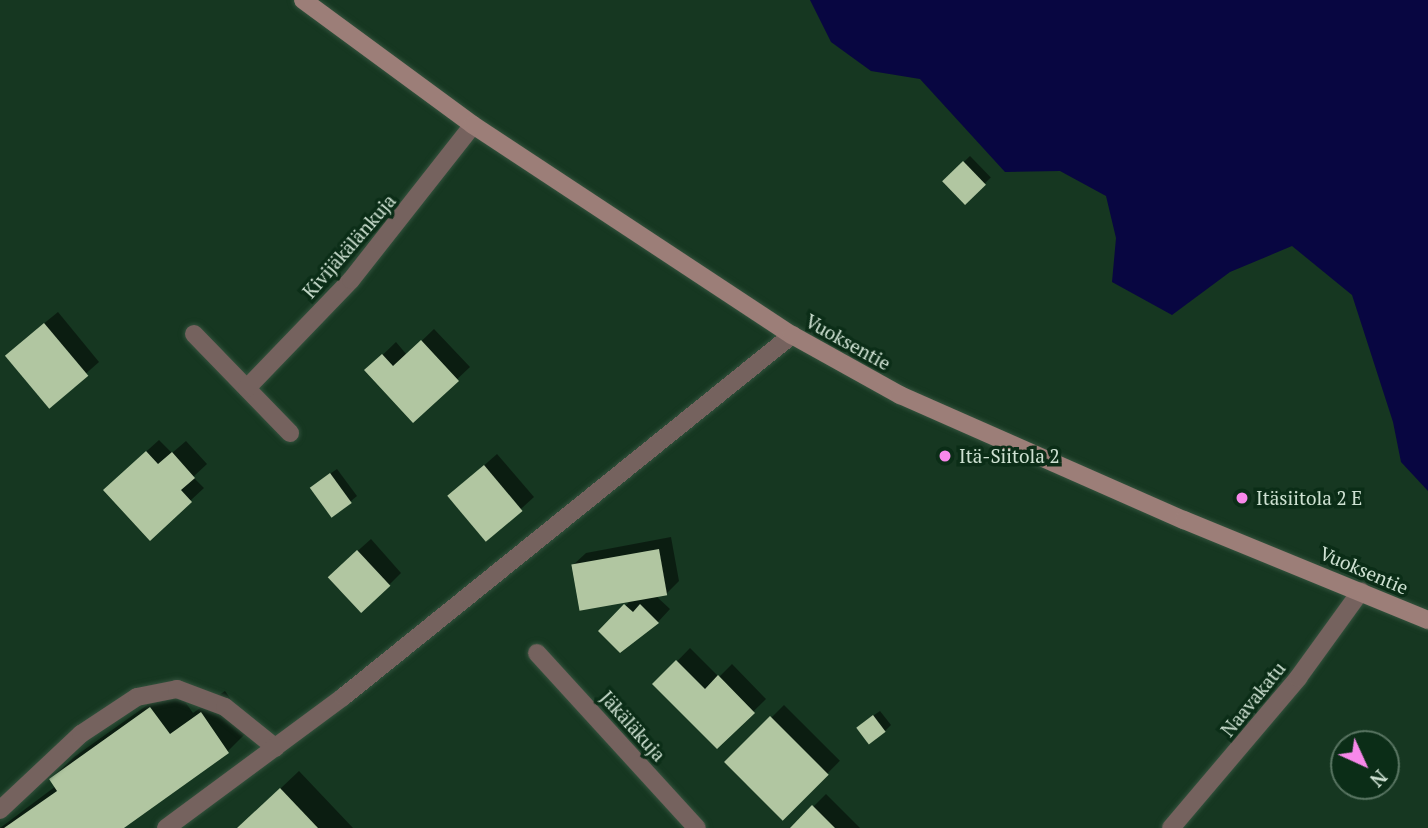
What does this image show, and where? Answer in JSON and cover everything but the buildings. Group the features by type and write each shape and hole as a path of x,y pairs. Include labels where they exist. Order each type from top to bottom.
{"street":[{"name":"Vuoksentie","path":"303,0 473,125 792,335 900,395 1184,520 1428,620"},
{"name":"Kivijäkälänkuja","path":"247,388 351,280 473,125"},
{"path":"194,334 290,433"},
{"path":"166,828 343,697 792,335"},
{"name":"Naavakatu","path":"1171,828 1298,678 1361,591"},
{"name":"Jäkäläkuja","path":"537,653 697,828"},
{"path":"0,810 81,734 136,697 177,689 225,707 276,748"}],"shaded area":[{"path":"810,0 1428,0 1428,491 1401,462 1393,422 1352,295 1292,246 1230,272 1172,315 1112,282 1116,238 1106,196 1060,171 1005,172 920,79 871,71 831,42"}],"place":[{"name":"Itä-Siitola 2","path":"945,456"},
{"name":"Itäsiitola 2 E","path":"1242,498"}]}
